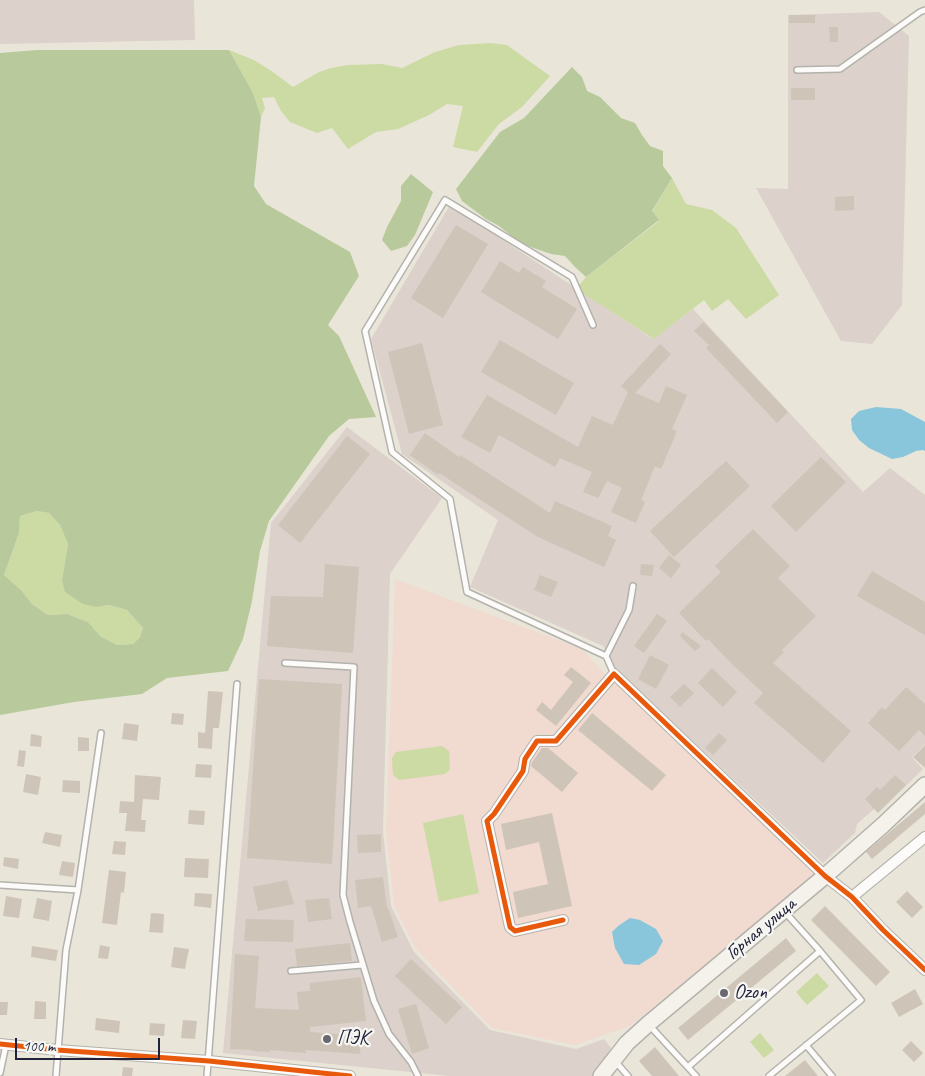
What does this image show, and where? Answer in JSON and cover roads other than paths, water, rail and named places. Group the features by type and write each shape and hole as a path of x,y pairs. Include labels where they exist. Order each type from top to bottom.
{"street":[{"path":"563,920 515,931 510,927 487,821 494,814 522,771 525,759 537,741 556,741 614,674 825,876 852,897 925,970"},
{"name":"Горная улица","path":"601,1076 627,1043 648,1024 825,876 925,785"},
{"path":"852,897 925,837"},
{"path":"3,1044 57,1050 209,1061 350,1076"}],"lane":[{"path":"797,70 840,69 925,10"},
{"path":"593,325 572,277 445,200 365,331 392,452 450,499 466,592 606,656 614,674"},
{"path":"606,656 629,610 633,586"},
{"path":"285,663 354,667 343,894 362,965 374,1001 389,1034 411,1062 418,1076"},
{"path":"208,1076 237,684"},
{"path":"56,1076 66,950 78,890 101,733"},
{"path":"0,884 78,890"},
{"path":"769,1076 861,1000 784,910"},
{"path":"688,1067 820,951"},
{"path":"291,971 362,965"},
{"path":"648,1024 696,1076"},
{"path":"0,1073 3,1044"},
{"path":"806,1045 832,1076"},
{"path":"613,1059 628,1076"}],"water":[{"path":"876,407 901,409 925,422 925,451 916,451 903,457 892,459 869,448 859,440 852,430 851,419 859,411"},
{"path":"630,918 640,920 656,929 663,941 656,954 639,965 624,964 615,948 612,932"}],"place":[{"name":"Ozon","path":"724,993"},
{"name":"ПЭК","path":"327,1039"}]}
